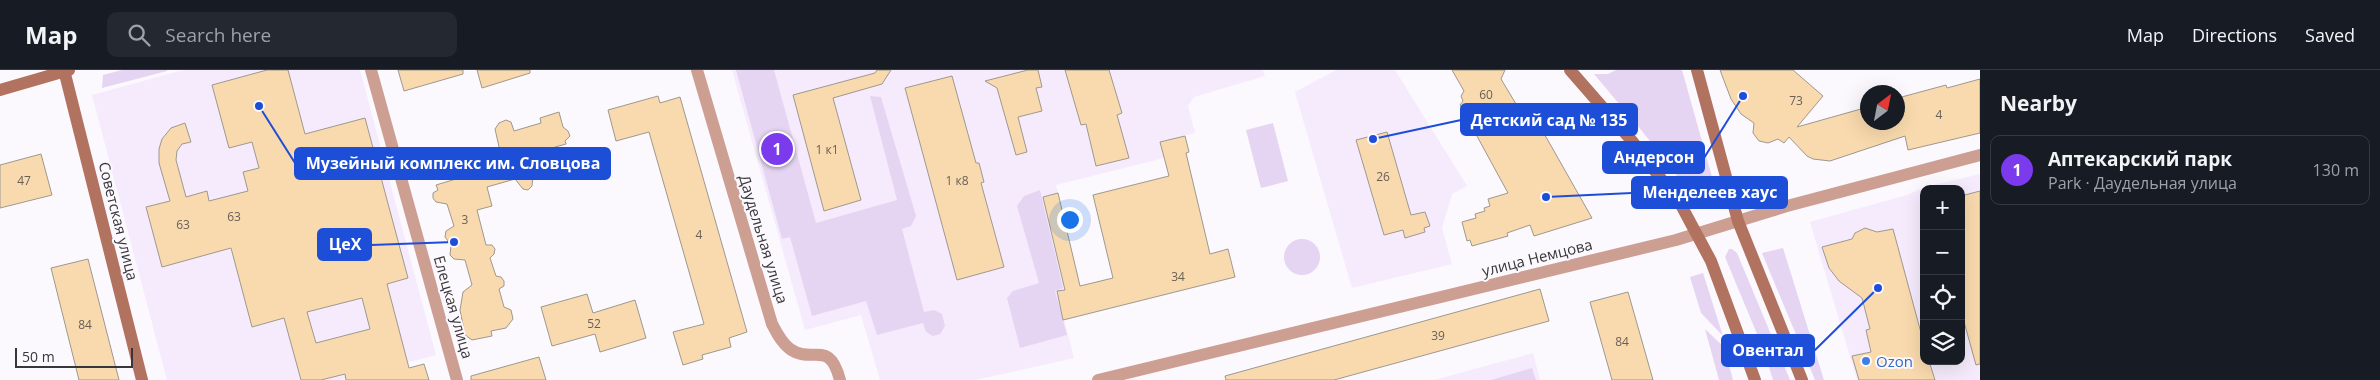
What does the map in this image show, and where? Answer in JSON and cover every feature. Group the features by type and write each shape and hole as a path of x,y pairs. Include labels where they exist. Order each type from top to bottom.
{"main road":[{"path":"1570,70 1681,204 1698,233 1711,261 1755,380"},
{"path":"1697,70 1738,221 1802,380"},
{"path":"0,90 66,71"},
{"name":"Советская улица","path":"66,71 142,380"}],"street":[{"name":"Елецкая улица","path":"371,70 457,380"},
{"name":"Даудельная улица","path":"697,70 772,324 780,338 790,349 801,354 823,354 835,364 840,380"},
{"name":"улица Немцова","path":"1098,380 1585,262 1698,233 1787,206 1980,156"}],"shaded area":[{"path":"122,70 167,71 102,88 103,75"},
{"path":"183,70 360,70 436,355 340,380 167,380 92,95"},
{"path":"732,70 1263,70 1265,76 1194,97 1188,106 1195,133 1160,142 1164,158 1056,185 1058,193 1043,197 1065,290 1057,292 1074,358 975,380 880,380 861,315 805,330"},
{"path":"736,70 774,70 816,223 897,200 870,96 881,97 916,216 911,226 902,229 924,312 934,310 942,314 945,326 940,334 933,336 926,332 923,323 877,335 866,301 812,316 790,237 782,239"},
{"path":"1336,70 1395,70 1467,186 1452,194 1442,228 1452,264 1352,288 1295,92"},
{"path":"1616,70 1682,70 1716,191 1714,202 1703,206 1698,203 1642,131 1594,74 1608,74"},
{"path":"1273,123 1288,181 1261,188 1246,130"},
{"path":"1980,174 1980,380 1857,380 1810,222 1907,195 1920,189 1920,365 1965,365 1965,185 1933,185"},
{"path":"1040,190 1063,288 1055,291 1067,335 1020,348 1007,298 1013,291 1039,283 1017,206 1024,196"},
{"path":"1302,239 1309,240 1315,244 1319,250 1319,264 1315,270 1309,274 1302,275 1295,274 1289,270 1285,264 1284,257 1285,250 1289,244 1295,240"},
{"path":"1783,248 1824,380 1815,380 1762,253"},
{"path":"1729,249 1737,253 1790,380 1773,380 1762,346 1725,257"},
{"path":"1703,273 1723,336 1701,313 1690,277"},
{"path":"1705,329 1724,347 1733,380 1719,380"},
{"path":"1533,353 1540,380 1434,380"},
{"path":"1532,368 1536,380 1491,380"}],"building":[{"path":"267,70 288,70 305,134 365,118 408,278 387,284 409,368 424,364 429,380 346,380 345,374 321,380 301,380 284,318 252,327 231,248 162,267 146,207 170,201 159,163 159,149 162,139 171,128 185,123 191,142 182,144 177,151 176,160 186,197 207,191 209,201 248,191 243,172 259,168 252,142 229,148 212,85","holes":["362,298 370,329 316,343 307,312"]},
{"path":"398,70 463,70 463,74 404,91"},
{"path":"477,70 530,70 530,73 482,88"},
{"path":"877,70 891,70 882,84 833,98 861,200 824,211 793,95 875,73"},
{"path":"1028,70 1038,70 1042,87 1036,88 1042,111 1018,117 1027,152 1016,155 997,88 985,81"},
{"path":"1065,70 1109,70 1122,113 1117,115 1129,158 1096,166 1086,124 1081,125"},
{"path":"1452,70 1505,70 1501,79 1516,104 1538,132 1543,133 1546,137 1592,218 1534,236 1530,225 1507,233 1508,236 1472,246 1470,240 1467,241 1462,222 1476,218 1475,214 1485,211 1484,208 1490,206 1488,199 1508,193 1460,105 1463,101 1461,96 1464,91"},
{"path":"1720,70 1793,70 1823,96 1797,127 1860,109 1860,130 1905,130 1905,96 1946,85 1947,88 1980,79 1980,133 1908,150 1905,136 1830,161 1813,159 1807,156 1789,137 1784,143 1778,139 1768,143 1759,141 1753,133 1754,123 1741,114 1731,99"},
{"path":"952,76 976,163 979,163 984,182 981,183 1004,267 957,280 905,88"},
{"path":"658,96 660,103 680,97 747,332 729,338 731,347 702,355 703,359 683,365 673,332 704,324 649,132 616,141 608,110"},
{"path":"559,112 563,127 570,136 565,141 566,144 555,147 556,152 540,156 543,173 533,176 532,186 528,190 523,189 515,179 487,187 492,206 477,210 486,245 492,245 495,249 494,254 490,258 496,276 501,277 504,281 504,286 499,289 504,307 511,310 513,319 506,328 491,331 492,336 472,340 465,335 460,310 463,292 472,285 465,260 454,259 450,255 451,245 445,237 446,231 454,226 447,204 436,202 433,198 433,193 438,190 436,185 466,176 464,169 467,162 474,160 484,165 502,160 495,129 499,123 506,120 511,122 514,131 541,123 540,118"},
{"path":"1387,132 1411,215 1425,212 1430,226 1424,228 1425,232 1405,238 1403,230 1384,235 1356,140"},
{"path":"1185,136 1189,152 1186,153 1210,254 1228,249 1235,277 1063,320 1057,291 1065,290 1043,197 1058,193 1080,286 1113,278 1093,195 1169,176 1160,142"},
{"path":"41,154 52,195 0,208 0,165"},
{"path":"1980,191 1980,364 1976,365 1965,325 1965,195"},
{"path":"1865,228 1877,232 1893,229 1920,329 1920,365 1930,365 1935,380 1859,380 1852,356 1871,352 1866,330 1870,329 1862,298 1839,281 1829,268 1822,247 1852,239 1855,233"},
{"path":"88,259 119,380 79,380 51,268"},
{"path":"1540,289 1549,321 1334,380 1226,380 1225,376"},
{"path":"1628,292 1653,380 1612,380 1590,302"},
{"path":"587,294 593,313 635,300 646,338 600,352 595,334 552,346 541,307"},
{"path":"539,357 546,380 471,380 471,376"}],"place":[{"name":"Андерсон","path":"1743,96"},
{"name":"Музейный комплекс им. Словцова","path":"259,106"},
{"name":"Детский сад № 135","path":"1373,139"},
{"name":"Аптекарский парк","path":"777,149"},
{"name":"Менделеев хаус","path":"1546,197"},
{"name":"ЦеХ","path":"454,242"},
{"name":"Овентал","path":"1878,288"},
{"name":"Ozon","path":"1866,361"}]}
